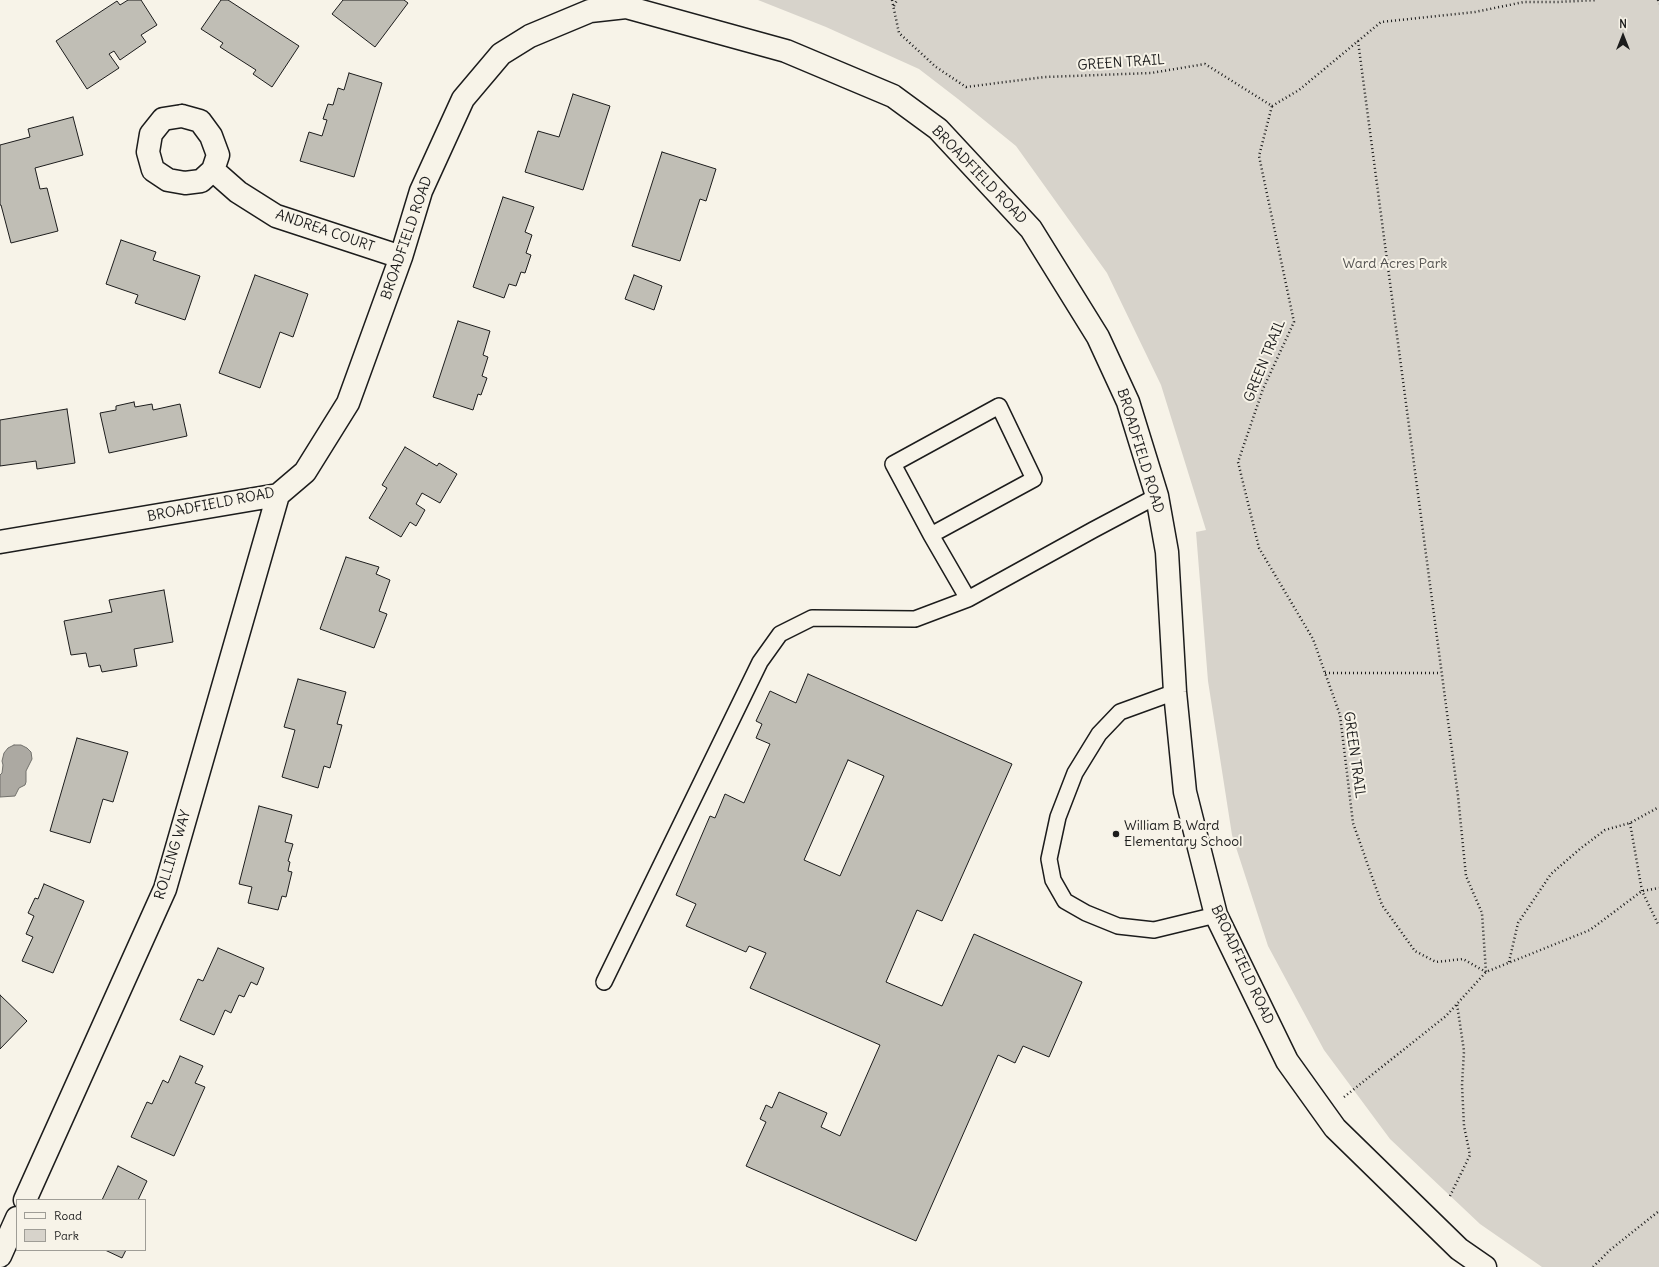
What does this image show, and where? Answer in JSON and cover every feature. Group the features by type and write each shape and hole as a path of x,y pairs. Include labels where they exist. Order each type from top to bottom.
{"street":[{"name":"BROADFIELD ROAD","path":"0,542 278,494 305,472 348,403 401,257 421,191 463,99 501,54 530,36 590,11 626,7 786,51 893,96 938,129 1031,229 1098,336 1128,402 1157,496 1167,552 1174,692 1185,792 1216,915 1287,1061 1335,1128 1459,1249 1485,1267"},
{"name":"ANDREA COURT","path":"213,170 238,192 276,216 401,257"},
{"name":"ROLLING WAY","path":"25,1199 164,889 278,494"},
{"path":"0,1256 16,1220"}],"lane":[{"path":"931,535 1034,479 999,406 893,464 931,535 968,599"},
{"path":"604,982 760,662 780,634 812,618 915,619 968,599 1157,496"},
{"path":"1174,692 1120,712 1099,734 1075,773 1058,817 1049,859 1053,880 1065,901 1086,913 1118,926 1154,930 1216,915"}],"path":[{"name":"GREEN TRAIL","path":"892,0 899,33 936,67 966,87 1045,77 1151,74 1205,64 1272,106 1259,156 1294,322 1263,390 1238,462 1259,548 1313,639 1340,716 1353,823 1382,905 1415,951 1436,962 1463,959 1486,972"},
{"path":"893,6 897,0"},
{"path":"1272,106 1299,90 1382,22 1475,12 1524,1 1558,2 1597,0"},
{"path":"1658,0 1659,4"},
{"path":"1358,41 1458,796 1466,876 1482,913 1486,972"},
{"path":"1325,673 1441,673"},
{"path":"1509,963 1518,923 1551,874 1581,848 1605,830 1630,823 1659,807"},
{"path":"1630,823 1642,892 1659,926"},
{"path":"1325,1113 1386,1062 1446,1016 1486,972 1590,930 1642,892 1659,888"},
{"path":"1450,1196 1470,1154 1464,1126 1462,1085 1464,1051 1457,1004"},
{"path":"1593,1267 1610,1250 1659,1211"}],"green space":[{"name":"Ward Acres Park","path":"758,0 1659,0 1659,1267 1542,1267 1480,1224 1390,1139 1324,1050 1268,946 1232,835 1208,681 1196,532 1206,530 1161,385 1107,273 1016,146 958,99 919,69 826,27"}],"shaded area":[{"path":"14,745 21,745 31,752 32,759 26,771 26,782 25,785 19,788 15,796 0,797 0,775 2,773 4,753 8,748"}],"building":[{"path":"128,0 141,0 157,25 141,35 146,42 120,60 114,51 109,54 119,68 87,89 56,41 117,1 120,5"},
{"path":"221,0 228,0 299,46 272,87 253,74 256,70 220,47 223,43 201,29"},
{"path":"343,0 404,0 408,3 375,47 332,14"},
{"path":"349,73 382,83 354,177 300,161 309,132 322,136 327,120 323,119 328,104 333,105 338,88 344,90"},
{"path":"573,94 610,106 583,190 525,172 538,131 559,137"},
{"path":"73,117 83,155 35,168 40,189 47,188 58,231 11,243 0,205 0,145 30,137 28,129"},
{"path":"662,152 716,169 706,201 700,199 680,261 632,246"},
{"path":"503,197 534,207 525,232 532,235 526,253 531,255 525,273 521,272 516,286 509,284 504,298 473,287"},
{"path":"121,240 156,252 153,260 200,276 185,320 135,303 138,295 106,284"},
{"path":"255,275 308,294 293,337 280,332 260,388 219,373"},
{"path":"634,275 662,286 654,310 625,299"},
{"path":"458,321 490,331 483,355 488,357 482,376 487,378 481,395 478,394 473,410 433,397"},
{"path":"134,402 135,407 152,404 153,410 180,404 187,436 109,453 100,413 116,410 116,406"},
{"path":"67,409 75,463 37,469 36,461 0,466 0,420"},
{"path":"405,447 437,466 439,463 457,474 440,503 422,493 416,504 425,510 416,526 410,522 401,537 369,518 387,488 382,485"},
{"path":"346,557 379,567 376,574 390,580 379,611 387,614 374,648 320,629"},
{"path":"164,590 173,642 134,649 137,666 102,672 100,665 89,667 86,653 71,655 64,621 112,612 109,600"},
{"path":"808,674 1012,764 942,921 917,910 886,982 942,1006 974,934 1082,982 1049,1057 1023,1046 1015,1063 998,1055 916,1241 746,1166 766,1122 760,1119 766,1105 772,1108 779,1092 827,1113 821,1127 840,1136 880,1045 750,988 766,953 749,946 746,952 686,926 696,904 676,895 710,816 715,818 725,794 744,803 770,744 756,738 762,724 756,721 770,691 796,703","holes":["848,760 884,776 840,876 804,860"]},
{"path":"298,679 346,692 337,724 342,725 330,768 324,766 318,788 282,777 295,730 284,727"},
{"path":"77,738 128,752 113,802 103,799 90,843 50,831"},
{"path":"259,806 292,815 285,842 293,844 288,861 290,862 288,871 292,872 286,897 282,896 278,910 248,903 252,887 239,884"},
{"path":"44,884 84,901 53,973 22,961 33,937 26,934 34,916 28,913 35,898 38,899"},
{"path":"218,948 264,968 257,985 251,982 244,997 239,995 231,1013 225,1010 214,1035 180,1020 198,979 203,981"},
{"path":"0,995 27,1021 0,1049"},
{"path":"180,1056 203,1066 195,1083 205,1087 174,1156 131,1137 147,1102 152,1104 163,1080 168,1083"},
{"path":"118,1166 147,1181 138,1199 102,1199"},
{"path":"107,1251 126,1251 122,1258"}],"place":[{"name":"William B Ward Elementary School","path":"1116,834"}]}
